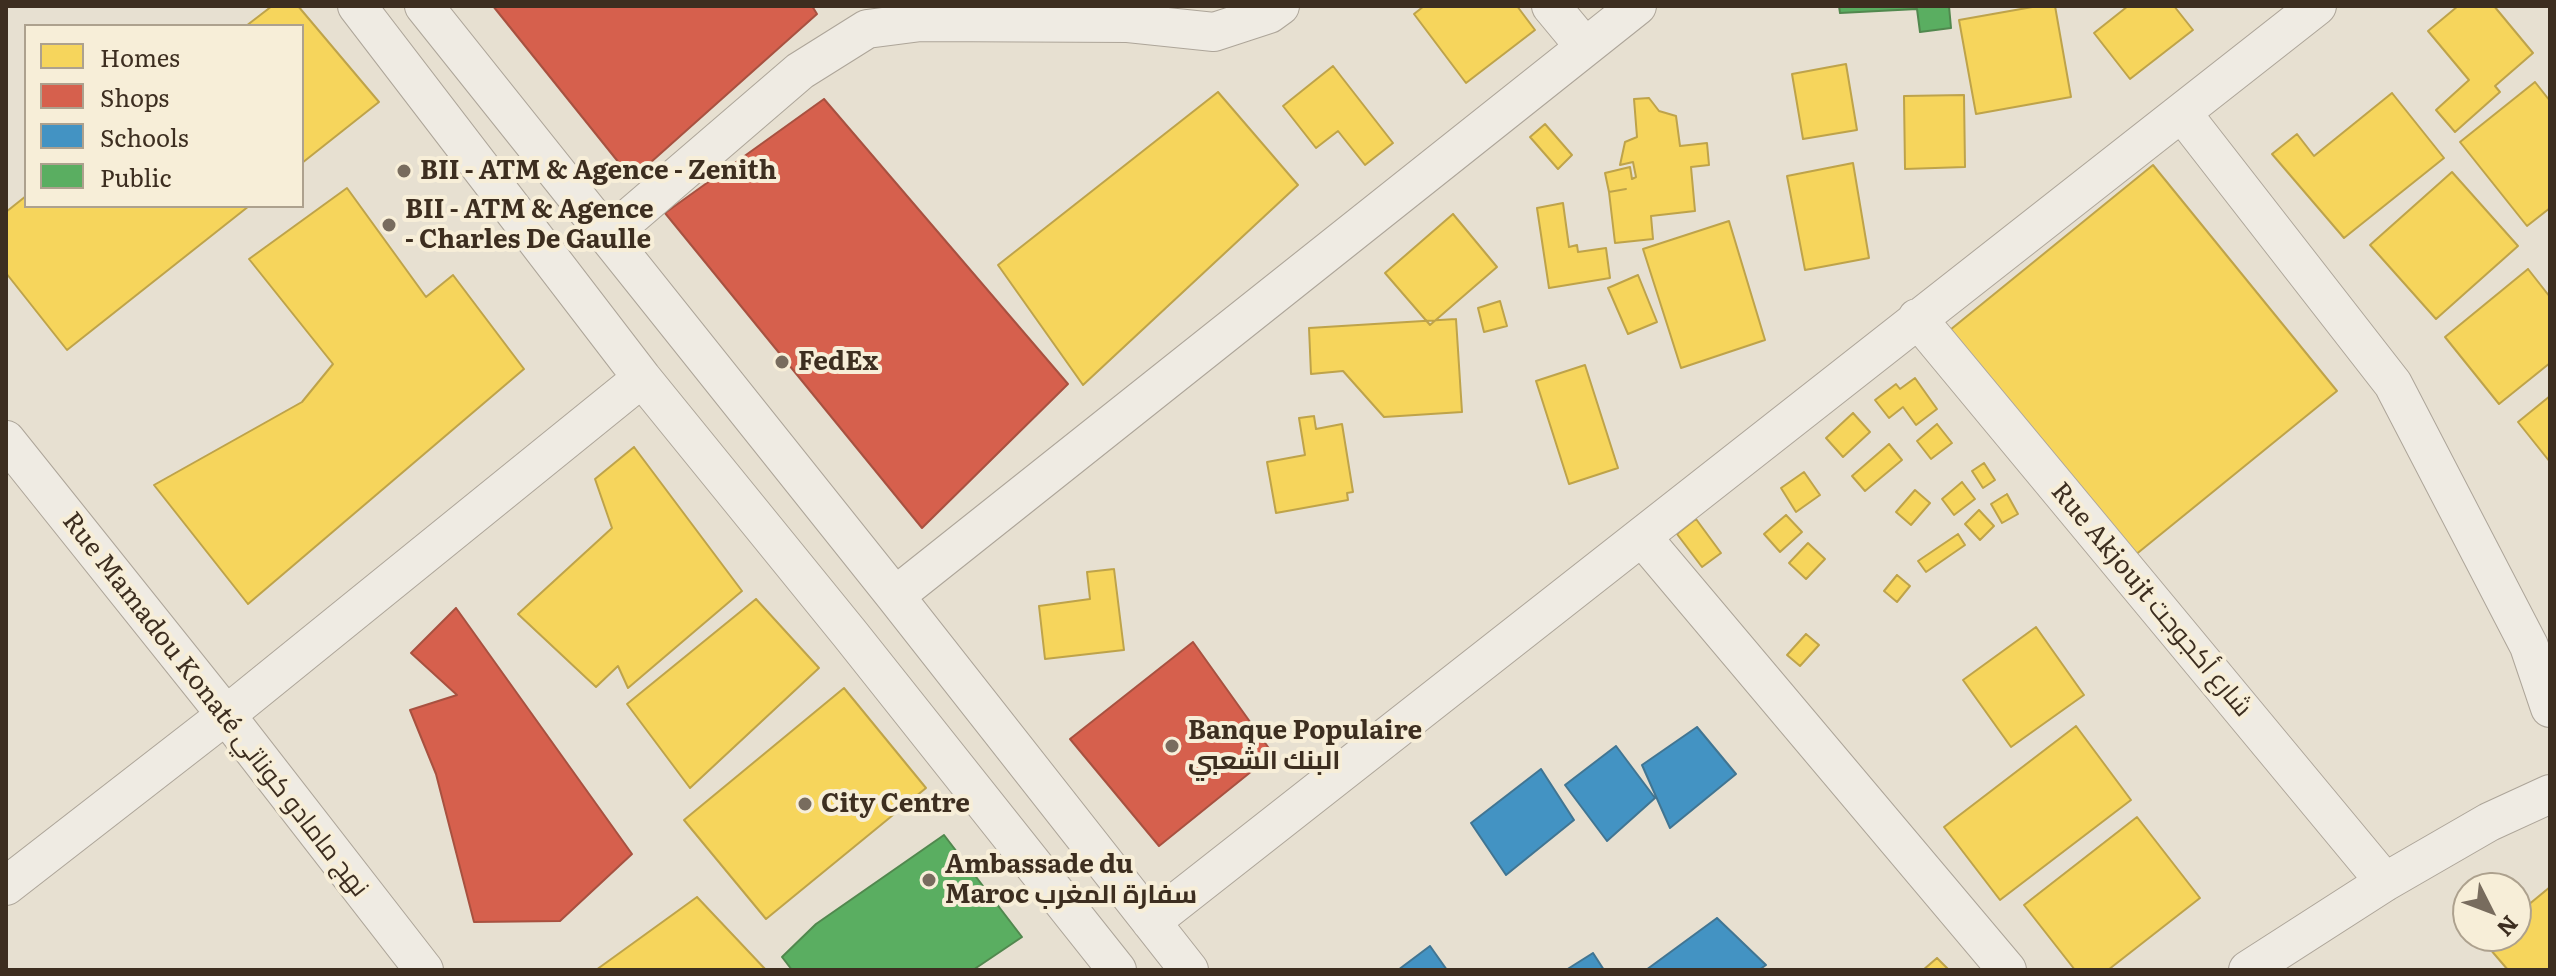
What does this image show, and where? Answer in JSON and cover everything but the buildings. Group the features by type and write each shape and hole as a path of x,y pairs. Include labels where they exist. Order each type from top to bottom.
{"street":[{"path":"357,6 642,378 1117,970"},
{"path":"424,6 1189,970"},
{"path":"608,236 861,18 937,22 1128,23 1214,32 1269,14 1280,6"},
{"path":"1551,6 1585,47"},
{"path":"895,596 1637,6"},
{"path":"1151,922 2317,6"},
{"path":"2182,113 2393,384 2529,646 2550,708"},
{"name":"Rue Akjoujt شارع أكجوجت","path":"1917,318 2385,882"},
{"path":"6,886 226,715 642,378"},
{"name":"Rue Mamadou Konaté نهج مامادو كوناتي","path":"6,440 226,715 424,970"},
{"path":"1642,537 2007,970"},
{"path":"2248,970 2385,882 2489,822 2550,794"}],"place":[{"name":"BII - ATM & Agence - Zenith","path":"404,171"},
{"name":"BII - ATM & Agence - Charles De Gaulle","path":"389,225"},
{"name":"FedEx","path":"782,362"},
{"name":"Banque Populaire البنك الشعبي","path":"1172,746"},
{"name":"City Centre","path":"805,804"},
{"name":"Ambassade du Maroc سفارة المغرب","path":"929,880"}]}
